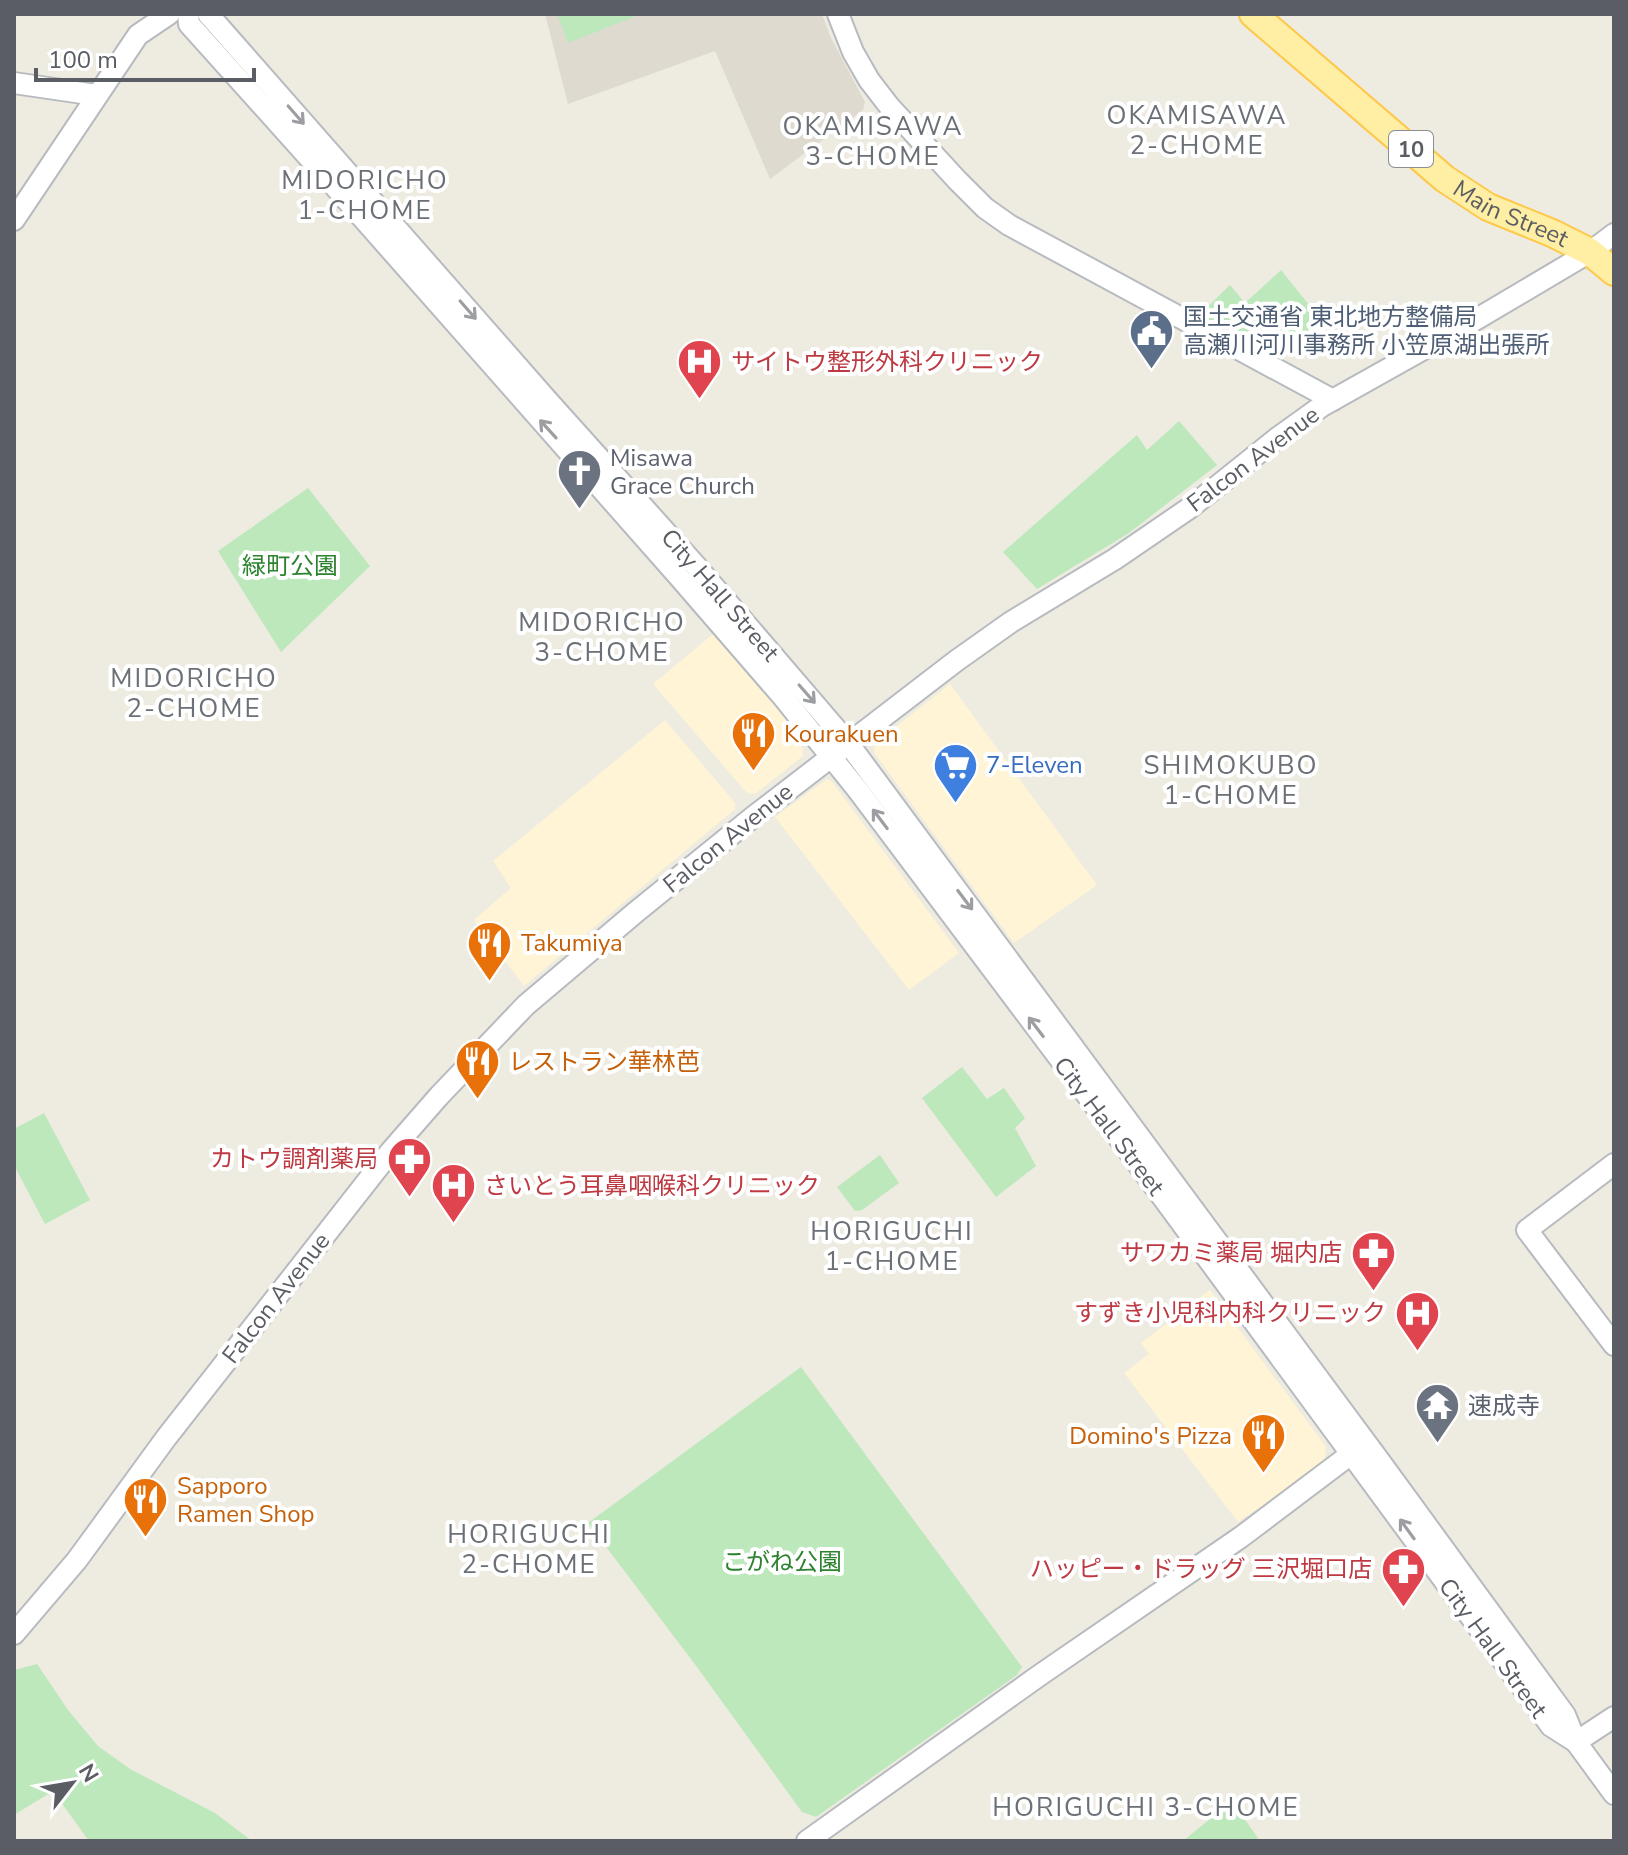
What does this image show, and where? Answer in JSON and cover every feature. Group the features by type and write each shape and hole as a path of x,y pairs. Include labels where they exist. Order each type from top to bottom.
{"main road":[{"name":"Main Street","path":"1253,14 1445,179 1488,207 1590,252"},
{"name":"10","path":"1590,252 1614,272"}],"street":[{"path":"14,220 138,35 169,14"},
{"name":"City Hall Street","path":"188,14 189,24 783,697 1356,1446"},
{"name":"City Hall Street","path":"208,14 697,567 848,743 1356,1446 1551,1726 1576,1742 1614,1794"},
{"path":"838,14 853,52 880,95 921,143 985,208 1009,225 1333,400"},
{"path":"14,83 96,95"},
{"name":"Falcon Avenue","path":"14,1634 77,1560 166,1438 391,1151 526,1005 744,824 1011,622 1115,559 1191,507 1276,439 1333,400 1470,323 1590,252 1614,234"},
{"path":"1614,1164 1527,1230 1614,1345"},
{"path":"814,1839 1040,1675 1241,1537 1356,1446"},
{"path":"1576,1742 1614,1717"}],"shaded area":[{"path":"545,14 822,14 831,38 865,102 863,110 770,179 715,51 568,104"},
{"path":"713,634 801,737 803,756 755,794 747,793 653,684"},
{"path":"950,684 1097,885 1014,943 875,754 874,744"},
{"path":"665,720 735,803 735,809 524,986 474,920 511,888 493,861"},
{"path":"827,779 959,953 909,990 775,817"},
{"path":"1210,1290 1326,1447 1324,1464 1238,1522 1124,1373 1149,1354 1141,1343"}],"green space":[{"path":"557,14 641,14 568,43"},
{"path":"1281,270 1322,321 1272,357 1198,316 1230,285 1245,303"},
{"path":"1179,421 1217,465 1129,533 1037,589 1003,552 1137,435 1147,450"},
{"name":"緑町公園","path":"308,488 370,566 281,652 218,551"},
{"path":"962,1067 987,1099 1004,1088 1025,1118 1015,1128 1036,1166 996,1197 922,1098"},
{"path":"44,1113 90,1200 45,1224 14,1165 14,1129"},
{"path":"880,1155 899,1183 862,1210 855,1211 837,1187"},
{"name":"こがね公園","path":"801,1367 1022,1667 1017,1675 816,1817 802,1812 588,1523"},
{"path":"37,1664 68,1710 98,1746 130,1769 215,1813 252,1841 89,1841 53,1791 14,1815 14,1670"},
{"path":"1232,1801 1260,1841 1183,1841"}],"place":[{"name":"国土交通省 東北地方整備局 高瀬川河川事務所 小笠原湖出張所","path":"1152,370"},
{"name":"サイトウ整形外科クリニック","path":"700,401"},
{"name":"Misawa Grace Church","path":"579,511"},
{"name":"Kourakuen","path":"753,773"},
{"name":"7-Eleven","path":"955,804"},
{"name":"Takumiya","path":"490,982"},
{"name":"レストラン華林芭","path":"477,1101"},
{"name":"カトウ調剤薬局","path":"409,1198"},
{"name":"さいとう耳鼻咽喉科クリニック","path":"453,1225"},
{"name":"サワカミ薬局 堀内店","path":"1373,1292"},
{"name":"すずき小児科内科クリニック","path":"1417,1352"},
{"name":"速成寺","path":"1437,1445"},
{"name":"Domino's Pizza","path":"1263,1475"},
{"name":"Sapporo Ramen Shop","path":"146,1539"},
{"name":"ハッピー・ドラッグ 三沢堀口店","path":"1403,1608"}],"district":[{"name":"OKAMISAWA 2-CHOME","path":"1197,130"},
{"name":"OKAMISAWA 3-CHOME","path":"873,141"},
{"name":"MIDORICHO 1-CHOME","path":"365,195"},
{"name":"MIDORICHO 3-CHOME","path":"602,637"},
{"name":"MIDORICHO 2-CHOME","path":"194,693"},
{"name":"SHIMOKUBO 1-CHOME","path":"1231,780"},
{"name":"HORIGUCHI 1-CHOME","path":"892,1246"},
{"name":"HORIGUCHI 2-CHOME","path":"529,1549"},
{"name":"HORIGUCHI 3-CHOME","path":"1146,1807"}]}
